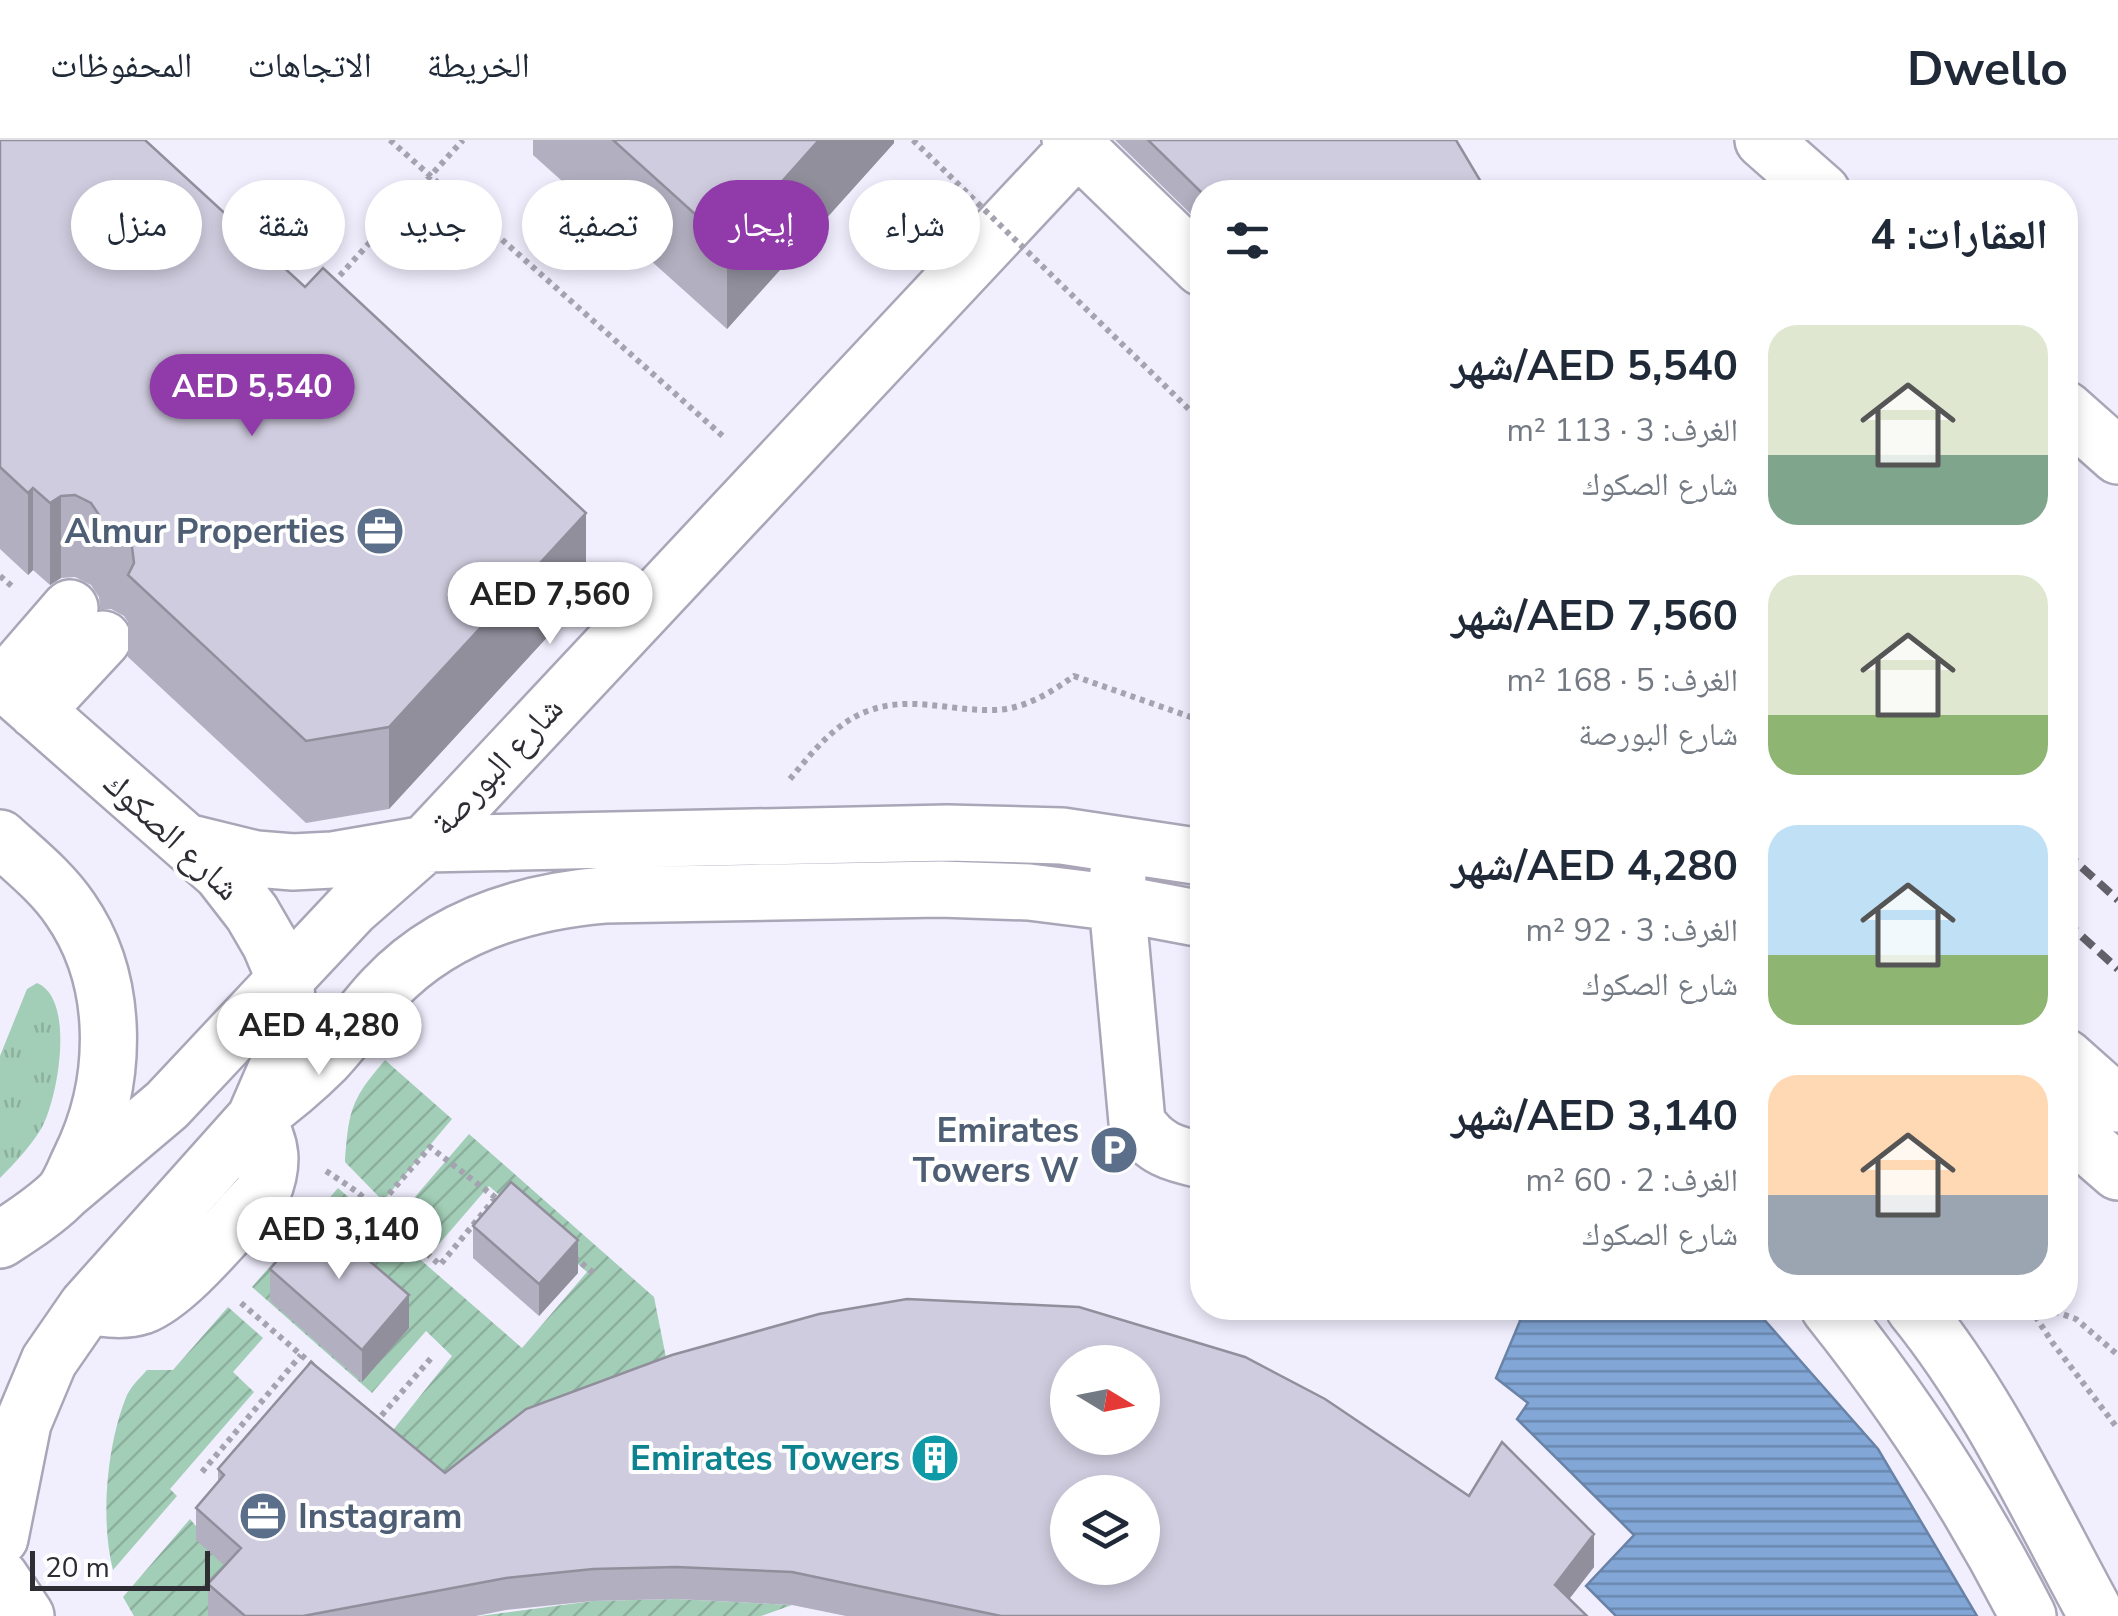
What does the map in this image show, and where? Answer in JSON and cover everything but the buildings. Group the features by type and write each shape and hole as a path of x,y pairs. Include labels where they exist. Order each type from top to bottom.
{"main road":[{"path":"1763,140 1808,180"},
{"path":"1074,144 1190,256"},
{"name":"شارع البورصة","path":"64,1192 167,1104 352,908 425,844 1074,144"},
{"path":"2078,421 2118,456"},
{"path":"13,691 86,624"},
{"name":"شارع الصكوك","path":"0,1538 14,1456 35,1391 66,1332 88,1306 263,1140 268,1093 282,1051 288,1008 284,979 270,944 252,912 221,873 13,691"},
{"path":"184,841 256,859 293,862 332,860 425,844 947,833 1062,836 1190,855"},
{"path":"0,838 71,910 96,961 108,1016 108,1072 96,1127 64,1192 0,1240"},
{"path":"1120,843 1117,903 1137,1122 1147,1138 1162,1150 1190,1157"},
{"path":"88,1306 113,1310 138,1307 158,1298 262,1194 263,1140 294,1089 328,1056 386,986 456,933 528,906 604,894 940,889 1029,892 1190,917"},
{"path":"2078,1068 2118,1104"},
{"path":"2078,1137 2118,1172"},
{"path":"1838,1320 1916,1428 2028,1616"},
{"path":"1924,1320 2021,1474 2097,1616"},
{"path":"0,1577 26,1616"}],"path":[{"path":"390,140 768,477"},
{"path":"325,291 463,140"},
{"path":"913,140 1190,410"},
{"path":"741,838 834,731 862,713 887,706 914,702 989,710 1011,708 1034,701 1074,676 1190,717"},
{"path":"263,1140 298,1162 340,1178 440,1265 496,1198"},
{"path":"376,1208 430,1147 510,1208"},
{"path":"568,1253 596,1275"},
{"path":"195,1262 324,1375"},
{"path":"2038,1320 2118,1428"},
{"path":"2077,1320 2118,1355"},
{"path":"202,1472 301,1355"},
{"path":"366,1411 374,1424 432,1357"}],"green space":[{"path":"37,983 49,993 60,1028 53,1096 41,1129 0,1178 0,1056 27,989"},
{"path":"385,1060 452,1119 383,1201 345,1162 354,1106"},
{"path":"469,1134 654,1297 672,1388 392,1548 378,1449 452,1356 426,1331 372,1393 252,1287 338,1188 522,1348 587,1272 489,1186 439,1244 402,1212"},
{"path":"228,1307 263,1338 233,1372 254,1392 170,1489 177,1496 113,1570 106,1505 110,1458 127,1395 147,1370 173,1370"},
{"path":"190,1519 241,1580 209,1616 134,1616 123,1597"},
{"path":"676,1599 792,1605 761,1616 480,1616 593,1601"}],"water":[{"path":"1765,1320 1878,1449 1977,1616 1616,1616 1586,1586 1634,1535 1517,1419 1528,1403 1496,1378 1520,1321"}],"railway":[{"path":"2078,864 2118,900"},
{"path":"2078,933 2118,969"}],"place":[{"name":"Almur Properties","path":"380,531"},
{"name":"Emirates Towers W","path":"1114,1150"},
{"name":"Emirates Towers","path":"935,1458"},
{"name":"Instagram","path":"263,1516"}]}
